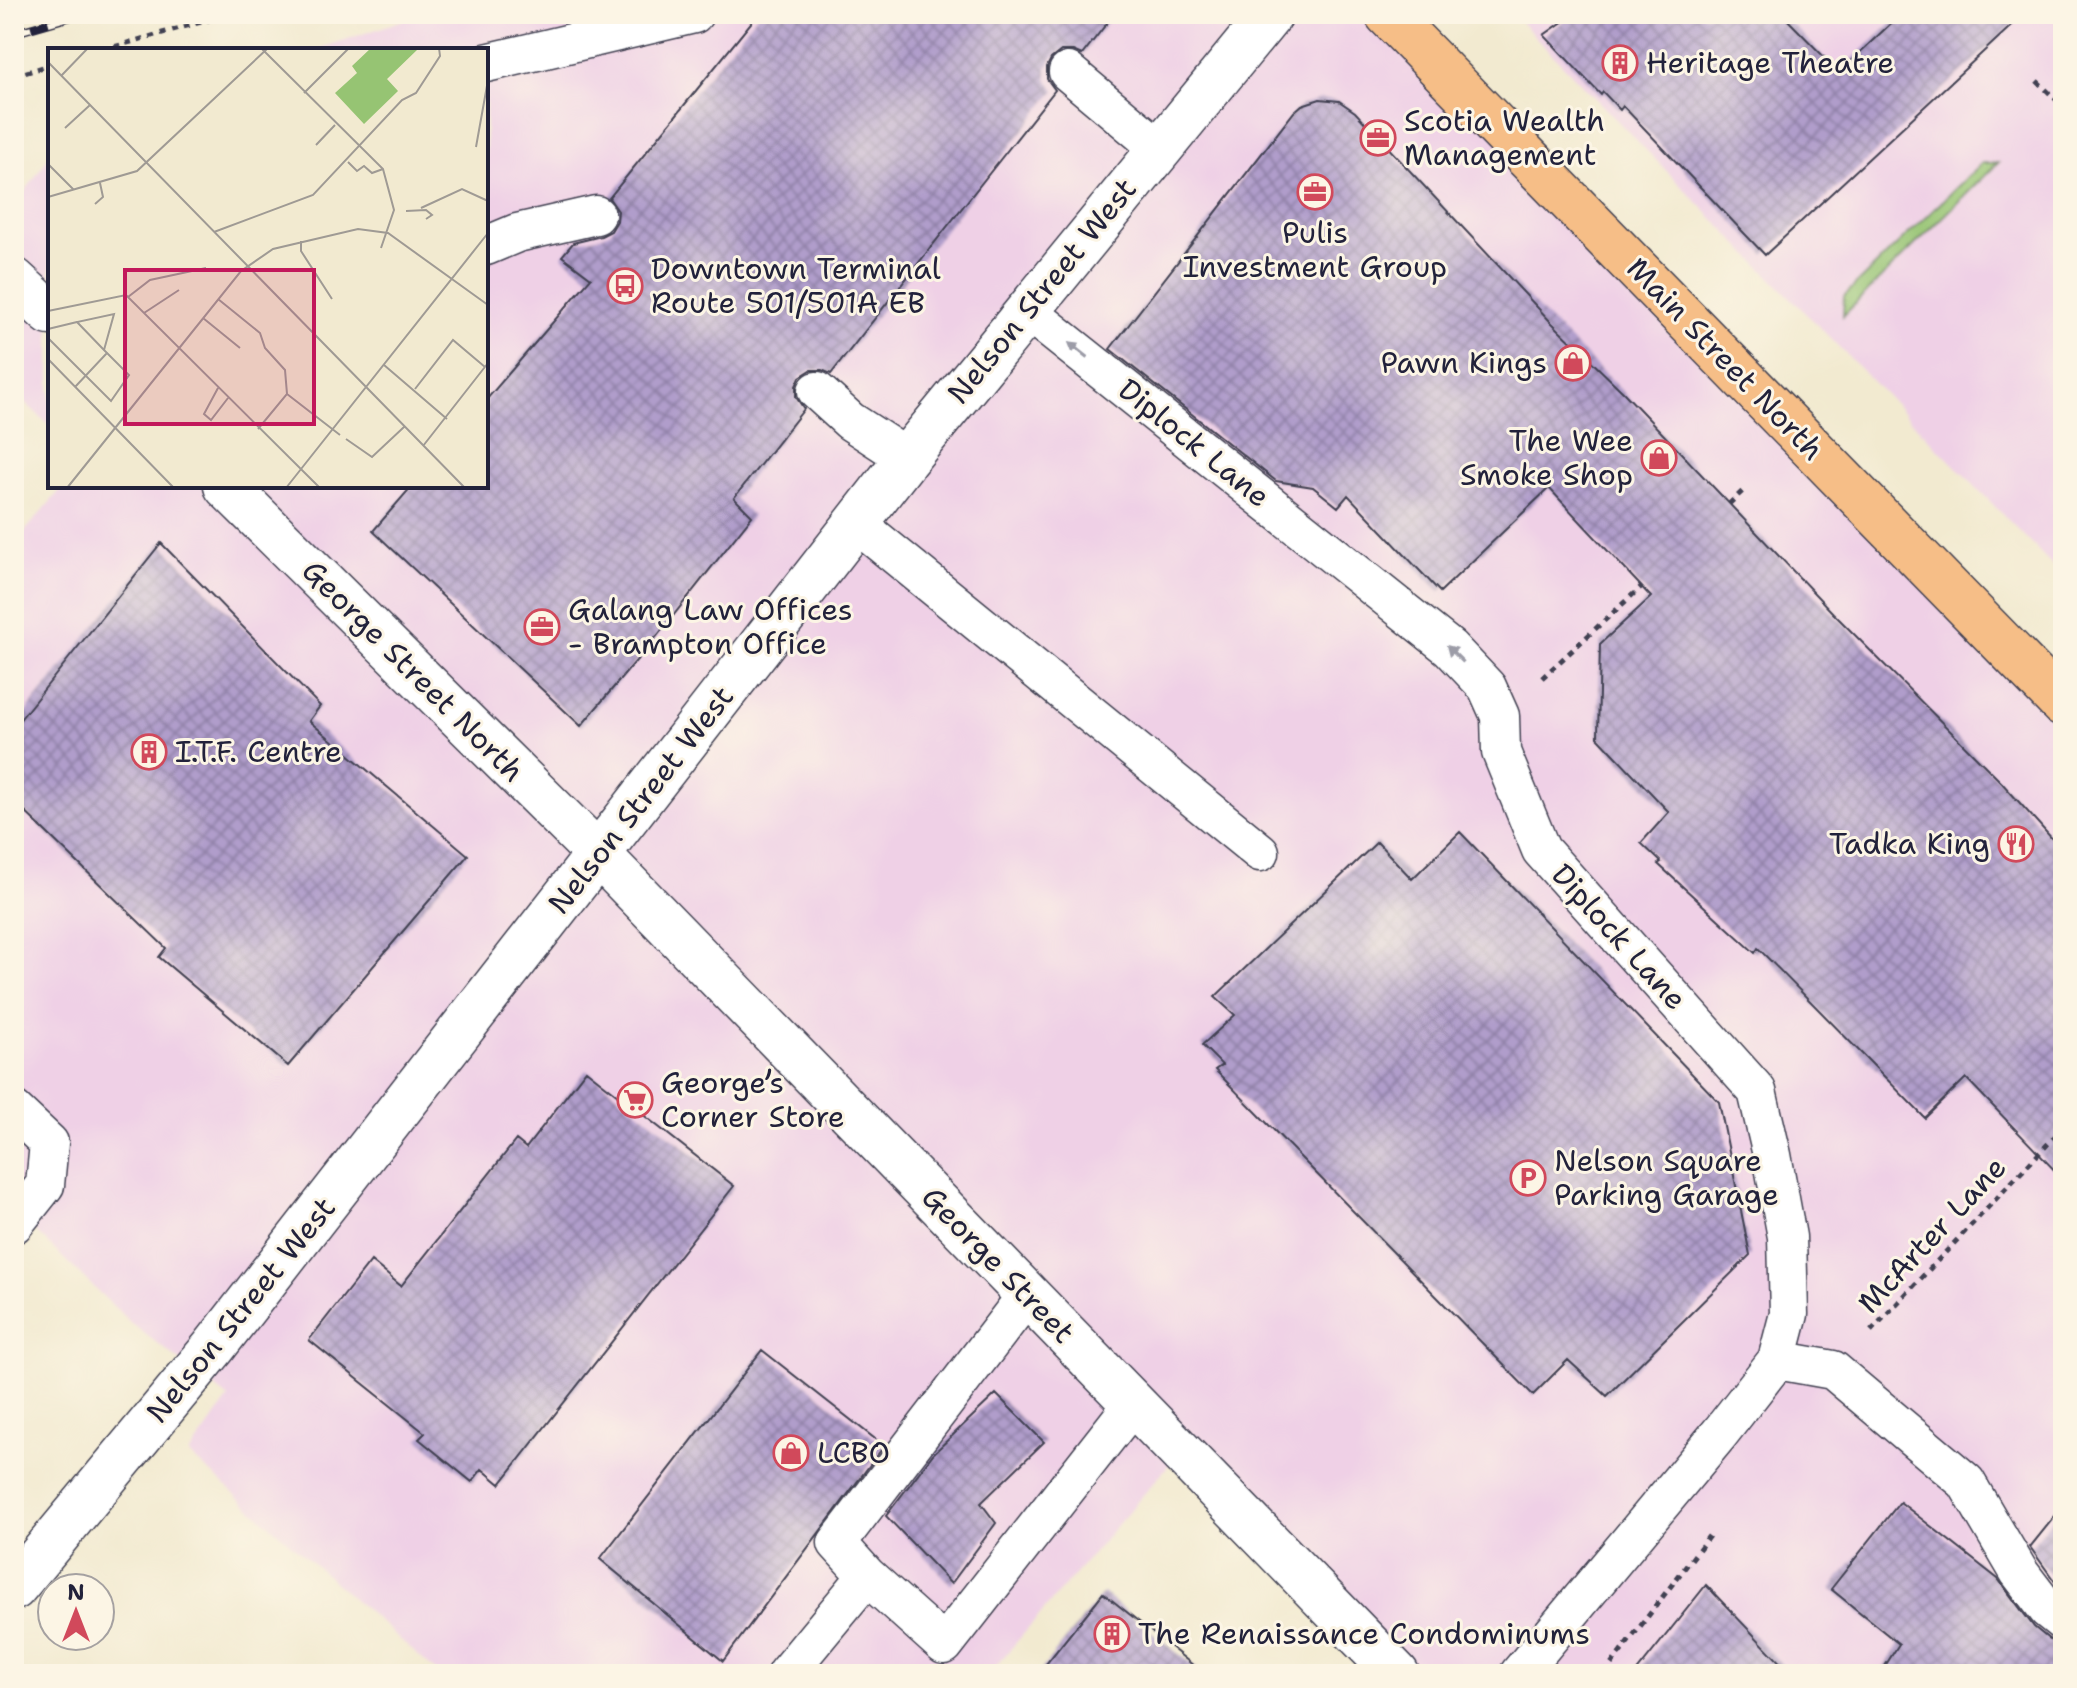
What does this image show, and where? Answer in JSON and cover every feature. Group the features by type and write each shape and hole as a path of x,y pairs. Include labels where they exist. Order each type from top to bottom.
{"main road":[{"name":"Main Street North","path":"1387,14 2063,705"}],"street":[{"name":"Nelson Street West","path":"14,1588 213,1348 907,458 1271,14"},
{"name":"George Street North","path":"228,488 599,855"},
{"name":"George Street","path":"599,855 1397,1674"}],"lane":[{"path":"488,63 694,14"},
{"path":"1068,72 1159,148"},
{"path":"488,245 517,233 596,215"},
{"name":"Diplock Lane","path":"1026,310 1450,648 1487,687 1500,716 1501,752 1541,850 1757,1091 1787,1237 1789,1314 1777,1360 1519,1674"},
{"path":"817,391 850,421 907,458"},
{"path":"856,523 1260,852"},
{"path":"14,1110 49,1143 45,1185 14,1224"},
{"path":"1027,1295 837,1543 867,1576 944,1645 1133,1404"},
{"path":"1777,1360 1833,1370 1966,1482 2019,1572 2048,1610 2063,1622"},
{"path":"786,1674 867,1576"}],"path":[{"path":"110,48 229,14"},
{"path":"14,76 48,66"},
{"path":"2037,81 2063,106"},
{"path":"1729,504 1746,488"},
{"path":"1500,716 1641,587"},
{"name":"McArter Lane","path":"1833,1370 2063,1128"}],"shaded area":[{"path":"421,14 1387,14 2063,705 2063,1674 1397,1674 1180,1452 989,1674 439,1674 189,1454 229,1398 132,1324 14,1211 14,544 62,488 488,488 488,48 322,48"},
{"path":"1513,14 2063,14 2063,576"},
{"path":"48,158 48,424 14,392 14,208"}],"green space":[{"path":"1982,163 1998,163 1843,316 1844,296"}],"building":[{"path":"758,14 1114,14 1082,55 1061,51 1051,59 1047,79 1055,90 831,374 811,370 800,377 796,397 804,409 734,498 752,516 581,726 373,531 410,488 488,488 488,398 591,278 562,256 573,243 611,231 618,211 609,198"},
{"path":"1574,14 1782,14 1839,72 1901,14 2024,14 1765,255 1623,106 1620,110 1603,92 1601,95 1544,35"},
{"path":"1320,99 1339,101 1355,112 1550,321 1624,393 1833,613 2001,782 2063,851 2063,1179 1966,1078 1925,1118 1758,948 1755,953 1658,864 1661,862 1641,843 1669,812 1598,737 1600,644 1651,597 1549,488 1440,592 1348,495 1338,507 1313,487 1276,481 1110,349 1294,112 1302,105"},
{"path":"161,543 320,706 309,721 468,855 288,1066 159,957 166,948 14,801 14,727"},
{"name":"Nelson Square Parking Garage","path":"1460,832 1719,1102 1750,1255 1607,1396 1568,1360 1533,1395 1215,1070 1222,1065 1202,1045 1235,1015 1215,997 1377,842 1412,879"},
{"path":"586,1070 734,1186 500,1484 482,1469 472,1482 419,1439 425,1433 309,1340 371,1261 401,1286 516,1140 526,1148"},
{"path":"762,1350 884,1446 723,1661 600,1559"},
{"path":"996,1394 1044,1442 981,1503 996,1523 951,1584 886,1516 933,1454"},
{"path":"1900,1502 1998,1579 2034,1627 2050,1640 2063,1643 2063,1674 1880,1674 1899,1644 1831,1589"},
{"path":"2063,1506 2063,1593 2030,1547"},
{"path":"1706,1585 1791,1674 1635,1674"},
{"name":"The Renaissance Condominums","path":"1103,1593 1204,1674 1038,1674"}],"railway":[{"path":"14,33 80,14"}],"place":[{"name":"Heritage Theatre","path":"1620,63"},
{"name":"Scotia Wealth Management","path":"1378,138"},
{"name":"Pulis Investment Group","path":"1315,192"},
{"name":"Downtown Terminal Route 501/501A EB","path":"625,286"},
{"name":"Pawn Kings","path":"1573,363"},
{"name":"The Wee Smoke Shop","path":"1659,458"},
{"name":"Galang Law Offices - Brampton Office","path":"542,627"},
{"name":"I.T.F. Centre","path":"149,752"},
{"name":"Tadka King","path":"2016,844"},
{"name":"George’s Corner Store","path":"635,1100"},
{"name":"Nelson Square Parking Garage","path":"1528,1178"},
{"name":"LCBO","path":"791,1453"},
{"name":"The Renaissance Condominums","path":"1112,1634"}]}
